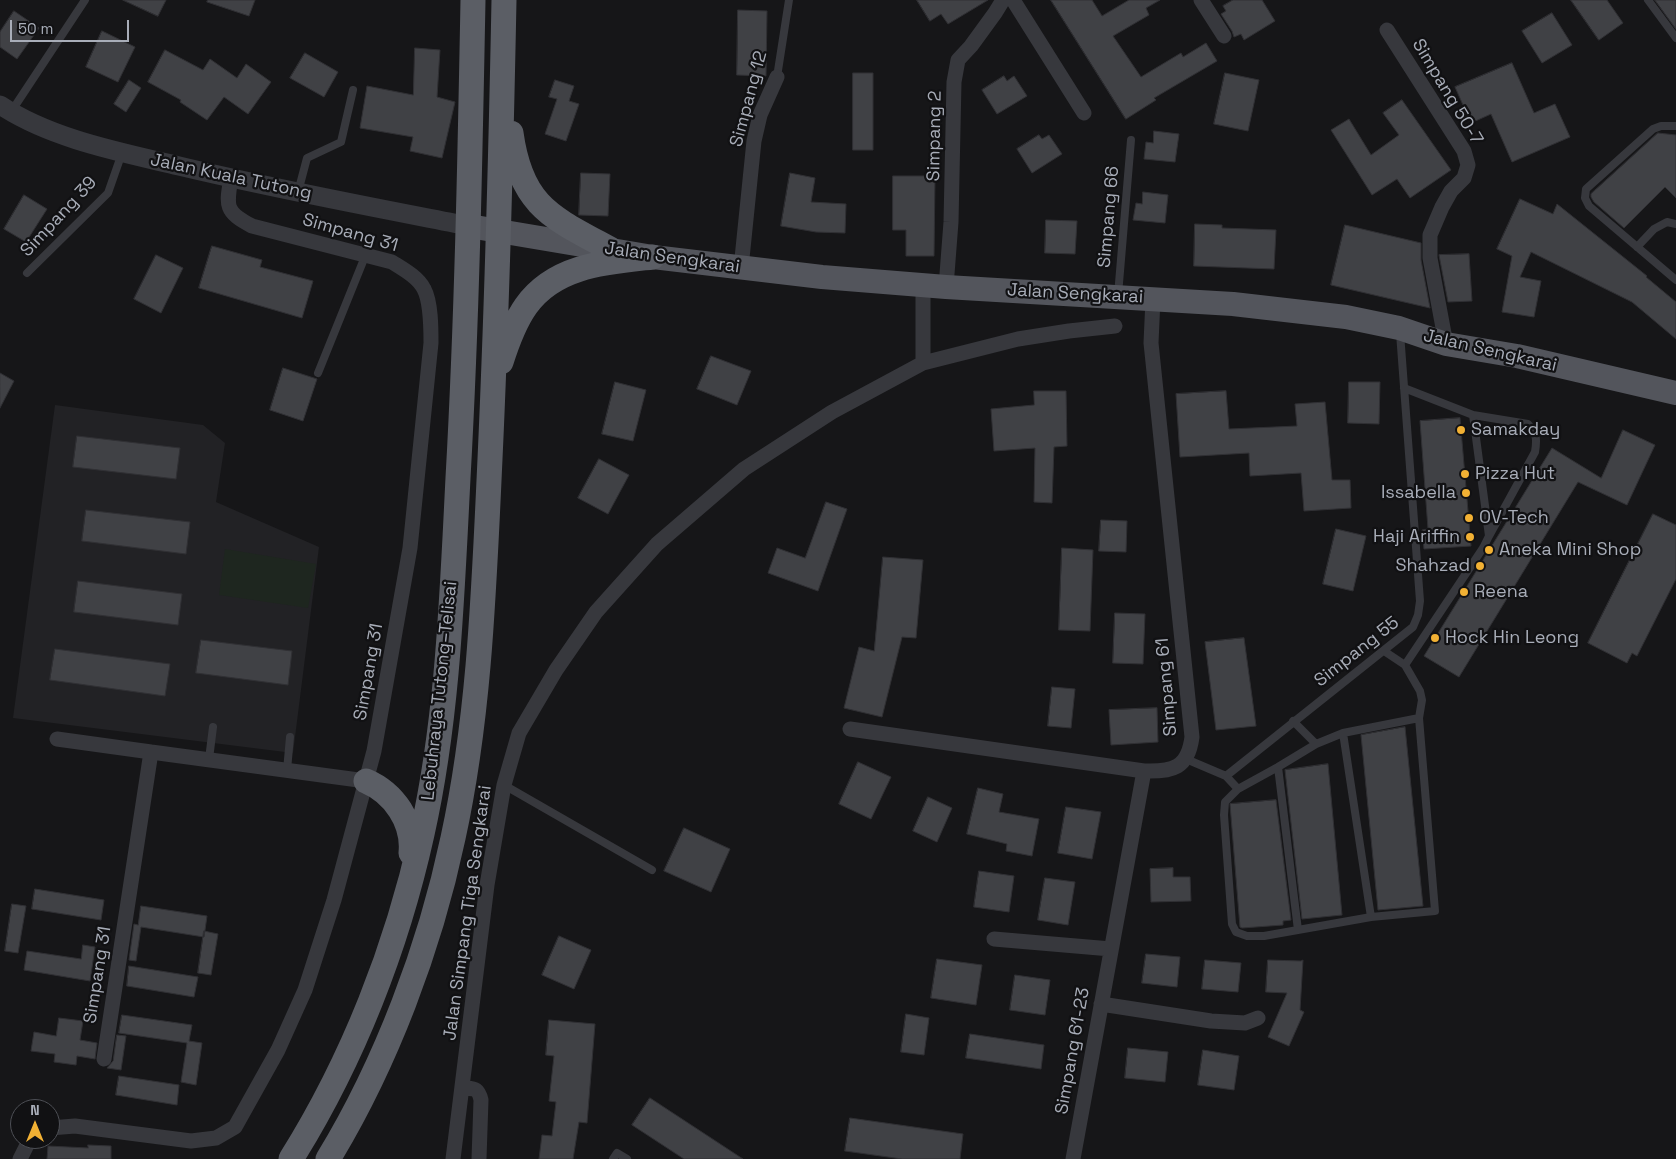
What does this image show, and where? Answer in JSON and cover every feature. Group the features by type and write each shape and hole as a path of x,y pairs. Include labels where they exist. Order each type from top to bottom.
{"highway":[{"name":"Lebuhraya Tutong–Telisai","path":"291,1159 307,1134 345,1060 377,985 400,914 422,833 438,742 446,658 464,381 474,0"},
{"path":"504,0 502,71 513,152 518,168 530,193 541,207 562,223 610,250"},
{"name":"Lebuhraya Tutong–Telisai","path":"328,1159 374,1072 406,994 431,922 453,838 468,747 480,652 494,382 502,71"},
{"path":"494,382 516,322 526,306 556,279 579,268 653,256"},
{"path":"366,781 378,786 395,803 406,819 410,831 412,842 400,914"}],"main road":[{"name":"Jalan Sengkarai","path":"468,226 610,250 822,277 934,286 1233,304 1346,317 1400,328 1446,344 1517,356 1676,393"}],"street":[{"name":"Simpang 2","path":"934,286 952,222 954,82 958,60 971,46 1002,0"},
{"path":"1013,0 1084,113"},
{"path":"1201,0 1224,36"},
{"name":"Simpang 50-7","path":"1387,30 1464,151 1468,165 1464,178 1442,206 1430,235 1430,258 1446,344"},
{"name":"Simpang 12","path":"741,268 754,141 760,115 777,77"},
{"name":"Jalan Kuala Tutong","path":"5,108 65,136 122,153 231,178 468,226"},
{"name":"Simpang 31","path":"60,1127 75,1126 192,1141 216,1138 234,1127 278,1050 305,990 334,900 374,751 410,548 431,343 430,313 424,289 409,273 392,262 252,226 239,219 230,211 227,200 231,178"},
{"path":"923,363 934,286"},
{"name":"Simpang 61","path":"850,728 1144,771 1160,772 1173,768 1186,759 1190,751 1192,737 1150,343 1153,299"},
{"name":"Jalan Simpang Tiga Sengkarai","path":"453,1159 488,885 504,785 520,733 556,670 596,612 657,544 744,469 832,412 923,363 1018,339 1115,326"},
{"path":"56,739 366,781"},
{"name":"Simpang 31","path":"104,1059 150,752"},
{"name":"Simpang 61-23","path":"1073,1159 1144,771"},
{"path":"994,939 1111,949"},
{"path":"1101,1004 1212,1022 1245,1022 1258,1018"},
{"path":"462,1088 475,1089 480,1092 479,1159"}],"lane":[{"path":"5,108 85,0"},
{"name":"Simpang 12","path":"777,77 789,0"},
{"path":"1648,0 1676,38"},
{"path":"298,192 306,158 341,142 353,90"},
{"path":"1676,126 1661,126 1653,129 1586,189 1585,198 1589,206 1676,280"},
{"name":"Simpang 66","path":"1118,297 1131,140"},
{"name":"Simpang 39","path":"27,272 108,193 122,153"},
{"path":"1637,247 1654,228 1667,222 1676,224"},
{"path":"318,373 366,254"},
{"name":"Simpang 55","path":"1226,776 1413,627 1418,616 1420,601 1400,328"},
{"path":"1404,388 1473,415 1528,424 1534,431 1536,440 1535,452 1483,548 1405,665"},
{"path":"1473,415 1489,536"},
{"path":"1384,651 1405,665 1420,691 1422,700 1419,718 1435,911 1371,917 1264,936 1247,936 1236,932 1232,924 1224,815 1225,802 1238,789 1316,744 1343,733 1419,718"},
{"path":"1293,722 1316,744"},
{"path":"209,759 213,727"},
{"path":"1343,733 1371,917"},
{"path":"287,770 290,737"},
{"path":"1186,759 1226,776 1238,789"},
{"path":"1278,767 1298,930"},
{"path":"504,785 652,870"},
{"path":"613,1159 617,1153 627,1159"}],"shaded area":[{"path":"55,405 203,425 225,443 216,502 319,547 293,753 13,718"},
{"path":"225,549 316,564 308,608 219,595"}],"building":[{"path":"123,0 166,0 158,16"},
{"path":"208,0 255,0 249,16 207,2"},
{"path":"917,0 988,0 948,24 941,14 930,21"},
{"path":"1051,0 1092,0 1102,16 1129,0 1160,0 1146,8 1149,15 1113,36 1141,77 1181,53 1183,57 1206,43 1217,61 1154,98 1156,100 1126,119"},
{"path":"1233,0 1262,0 1275,21 1244,40 1241,34 1234,37 1221,14 1226,11 1223,6"},
{"path":"1571,0 1607,0 1623,23 1599,40"},
{"path":"1655,0 1676,0 1676,29"},
{"path":"738,10 767,11 766,76 737,75"},
{"path":"14,11 39,28 17,59 0,47 0,32"},
{"path":"1552,13 1572,45 1542,63 1522,31"},
{"path":"102,31 135,47 118,82 86,67"},
{"path":"415,48 440,50 437,97 455,102 442,158 410,151 413,137 360,128 367,86 413,95"},
{"path":"165,50 203,70 210,59 237,78 246,64 271,82 248,114 224,97 207,120 180,102 181,100 148,82"},
{"path":"305,53 338,72 324,97 290,78"},
{"path":"1512,63 1534,113 1555,104 1570,137 1512,162 1491,114 1471,123 1455,87"},
{"path":"853,73 873,73 873,150 853,150"},
{"path":"1225,73 1259,80 1248,131 1214,124"},
{"path":"1004,76 1007,81 1014,76 1027,96 997,114 982,90"},
{"path":"129,80 141,88 126,112 114,104"},
{"path":"555,80 574,86 569,101 579,104 566,141 545,134 557,99 549,97"},
{"path":"1402,100 1451,170 1410,198 1397,179 1372,195 1331,130 1349,119 1371,155 1399,135 1383,113"},
{"path":"1154,131 1179,134 1175,162 1144,159 1146,142 1153,143"},
{"path":"1658,133 1676,135 1676,198 1665,187 1624,228 1594,202 1591,194"},
{"path":"1039,135 1042,139 1049,135 1062,154 1032,173 1017,149"},
{"path":"581,173 610,174 608,216 579,215"},
{"path":"790,173 815,178 811,202 846,204 845,233 816,232 781,226"},
{"path":"893,176 935,176 934,256 906,256 906,230 893,230"},
{"path":"1143,192 1168,195 1165,223 1133,220 1136,203 1142,204"},
{"path":"24,195 47,209 26,242 4,229"},
{"path":"1520,199 1553,214 1557,204 1647,276 1676,302 1676,339 1632,302 1531,252 1520,277 1541,281 1534,317 1502,312 1512,256 1497,249"},
{"path":"1046,220 1077,221 1075,254 1045,253"},
{"path":"1195,224 1222,225 1222,228 1276,230 1274,269 1194,266"},
{"path":"1345,225 1421,243 1421,260 1430,308 1331,285"},
{"path":"212,246 262,260 260,267 313,281 302,318 199,288"},
{"path":"1469,254 1472,301 1448,302 1439,255"},
{"path":"156,255 183,268 161,313 134,299"},
{"path":"711,356 751,371 737,405 697,389"},
{"path":"283,368 317,379 303,421 270,410"},
{"path":"0,373 14,381 0,408"},
{"path":"615,382 646,390 633,441 602,434"},
{"path":"1349,382 1380,382 1379,424 1348,423"},
{"path":"1034,391 1066,391 1067,446 1054,447 1052,503 1034,502 1035,448 994,451 991,409 1034,405"},
{"path":"1226,391 1229,429 1297,426 1295,404 1325,402 1332,480 1350,480 1351,508 1304,511 1301,473 1250,476 1249,453 1180,457 1176,394"},
{"path":"1460,418 1471,546 1424,549 1422,530 1428,529 1420,421"},
{"path":"1623,430 1655,445 1627,505 1578,482 1459,677 1424,656 1552,448 1601,478"},
{"path":"77,436 180,448 176,479 73,467"},
{"path":"599,459 629,475 608,514 578,498"},
{"path":"826,502 847,509 818,591 768,573 777,548 805,558"},
{"path":"86,510 190,522 186,554 82,541"},
{"path":"1653,514 1676,525 1676,579 1637,656 1632,653 1627,663 1588,643"},
{"path":"1101,520 1127,521 1126,552 1099,551"},
{"path":"1336,529 1366,536 1353,591 1323,584"},
{"path":"1062,548 1093,550 1090,631 1059,630"},
{"path":"883,557 923,560 916,638 902,637 882,717 844,708 859,647 874,651"},
{"path":"78,581 182,594 178,625 74,612"},
{"path":"1115,613 1145,614 1143,664 1113,663"},
{"path":"1244,638 1256,726 1216,730 1205,642"},
{"path":"201,640 292,651 288,685 196,673"},
{"path":"55,649 170,664 165,696 50,680"},
{"path":"1052,687 1075,689 1071,728 1048,726"},
{"path":"1157,708 1158,742 1111,745 1109,710"},
{"path":"1405,727 1423,906 1378,910 1361,735"},
{"path":"858,762 891,777 871,819 839,804"},
{"path":"1328,764 1342,915 1302,919 1285,770"},
{"path":"978,788 1003,794 999,812 1039,819 1032,856 1006,851 1007,844 967,834"},
{"path":"928,797 952,808 937,842 913,831"},
{"path":"1276,800 1291,920 1283,921 1283,925 1242,928 1240,927 1230,804"},
{"path":"1066,807 1101,812 1092,859 1058,853"},
{"path":"684,828 730,849 711,892 664,871"},
{"path":"1173,868 1173,877 1190,877 1191,901 1151,902 1150,869"},
{"path":"979,871 1014,876 1009,912 974,907"},
{"path":"1045,878 1075,882 1068,925 1038,920"},
{"path":"35,889 104,900 101,920 32,909"},
{"path":"12,904 26,906 18,953 5,951"},
{"path":"141,906 207,916 204,937 141,927 136,961 129,960 134,924 138,925"},
{"path":"204,931 218,934 211,975 198,973"},
{"path":"559,936 591,950 574,989 542,975"},
{"path":"83,945 95,947 90,981 24,970 27,951 81,959"},
{"path":"1146,954 1180,957 1177,987 1142,983"},
{"path":"937,959 982,965 976,1005 931,998"},
{"path":"1205,960 1241,963 1238,992 1202,989"},
{"path":"1268,960 1303,960 1300,1010 1304,1012 1289,1046 1268,1037 1287,993 1266,992"},
{"path":"129,966 198,977 194,997 127,986"},
{"path":"1015,975 1050,980 1045,1015 1010,1010"},
{"path":"906,1014 929,1018 924,1055 901,1052"},
{"path":"122,1015 192,1025 189,1041 202,1043 196,1085 181,1082 187,1043 119,1033"},
{"path":"59,1018 83,1021 80,1040 97,1043 95,1059 77,1056 76,1065 54,1062 55,1054 31,1051 34,1032 56,1036"},
{"path":"549,1020 595,1024 587,1123 579,1122 573,1159 539,1159 542,1135 552,1136 556,1102 549,1101 554,1056 546,1055"},
{"path":"970,1034 1044,1045 1041,1069 966,1058"},
{"path":"117,1035 126,1036 121,1070 107,1068 113,1061"},
{"path":"1128,1048 1168,1052 1165,1082 1125,1078"},
{"path":"1203,1050 1239,1056 1234,1090 1198,1085"},
{"path":"119,1076 179,1085 177,1105 116,1095"},
{"path":"650,1098 743,1159 684,1159 632,1125"},
{"path":"850,1118 963,1134 960,1159 902,1159 845,1151"},
{"path":"88,1145 111,1146 111,1159 47,1159 48,1149 60,1149 60,1147 88,1148"}],"place":[{"name":"Samakday","path":"1461,430"},
{"name":"Pizza Hut","path":"1465,474"},
{"name":"Issabella","path":"1466,493"},
{"name":"OV-Tech","path":"1469,518"},
{"name":"Haji Ariffin","path":"1470,537"},
{"name":"Aneka Mini Shop","path":"1489,550"},
{"name":"Shahzad","path":"1480,566"},
{"name":"Reena","path":"1464,592"},
{"name":"Hock Hin Leong","path":"1435,638"}]}
